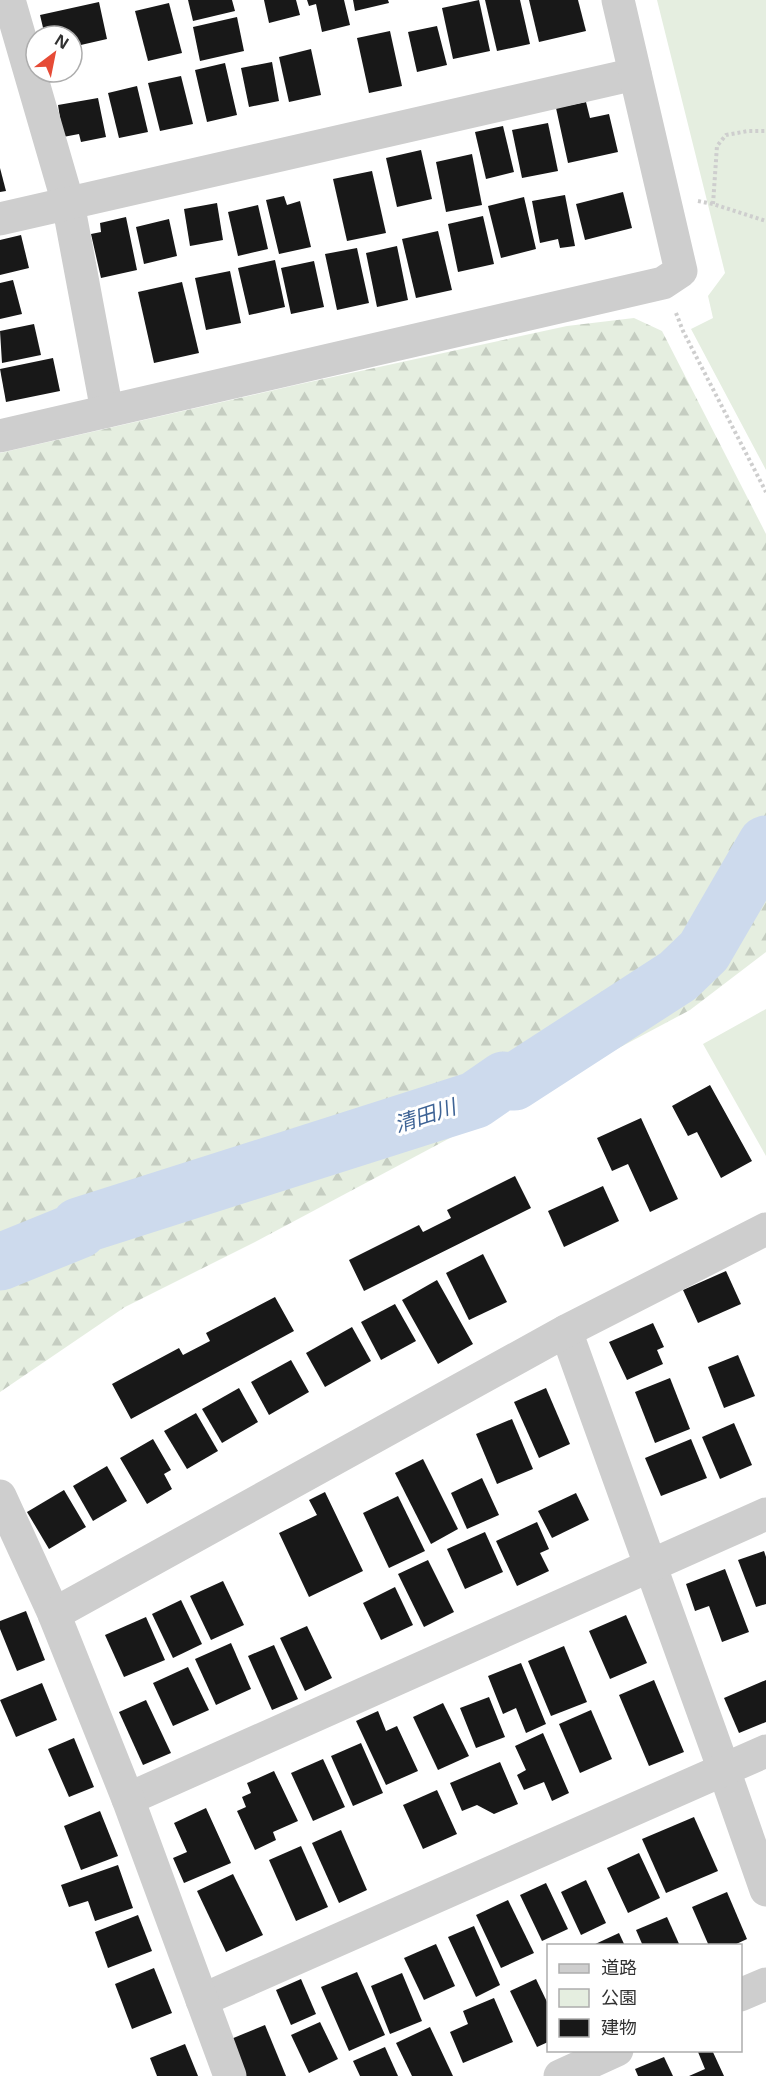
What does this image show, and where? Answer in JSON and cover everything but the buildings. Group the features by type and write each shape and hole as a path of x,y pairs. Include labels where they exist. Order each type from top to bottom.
{"street":[{"path":"9,0 68,203 107,411"},
{"path":"0,436 663,283 681,271 618,0"},
{"path":"0,219 635,74"},
{"path":"54,1614 566,1330 766,1229"},
{"path":"566,1330 766,1890"},
{"path":"0,1496 54,1614 128,1799 230,2076"},
{"path":"128,1799 766,1514"},
{"path":"202,2000 766,1751"},
{"path":"742,1995 766,1984"},
{"path":"560,2076 613,2052"}],"path":[{"path":"713,204 717,146 726,135 748,131 766,132"},
{"path":"664,195 713,204 766,221"},
{"path":"682,331 766,492"}],"green space":[{"path":"657,0 766,0 766,470 691,329 713,318 708,296 725,273"},
{"path":"634,318 662,331 766,534 766,952 690,1010 255,1242 125,1307 0,1392 0,453 567,326"},
{"path":"766,1009 766,1156 703,1044"}],"waterway":[{"name":"清田川","path":"0,1262 79,1230 79,1226 475,1100 504,1080 514,1082 678,976 704,951 766,844"}]}
